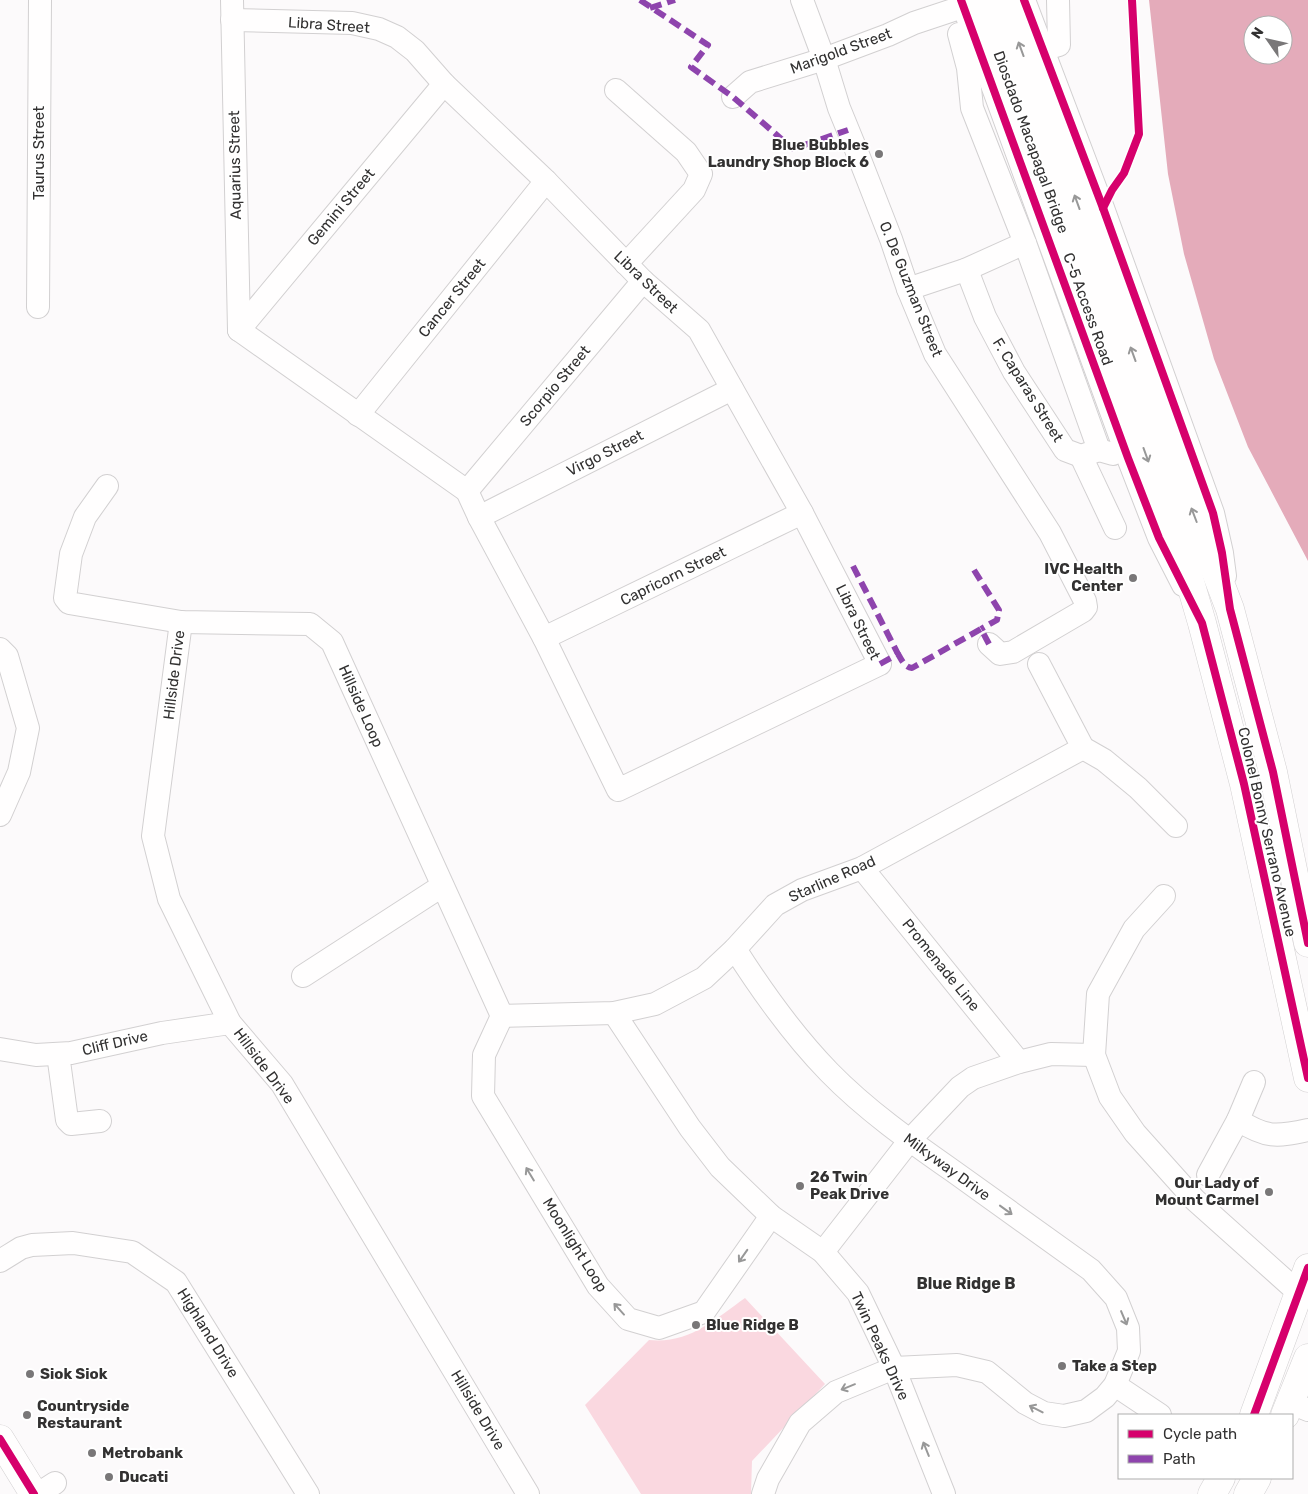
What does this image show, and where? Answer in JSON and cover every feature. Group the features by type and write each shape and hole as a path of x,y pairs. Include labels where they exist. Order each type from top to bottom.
{"main road":[{"name":"Diosdado Macapagal Bridge","path":"979,0 1140,405 1230,610"},
{"name":"Diosdado Macapagal Bridge","path":"1003,0 1140,405 1202,623"},
{"name":"Colonel Bonny Serrano Avenue","path":"1230,610 1273,772 1308,943"},
{"name":"Colonel Bonny Serrano Avenue","path":"1202,623 1244,784 1308,1078"},
{"path":"1254,1414 1303,1281"},
{"path":"1295,1409 1308,1358"},
{"path":"0,1439 42,1490"},
{"path":"1212,1494 1220,1479"},
{"path":"1248,1494 1256,1479"}],"street":[{"name":"Taurus Street","path":"38,306 40,0"},
{"name":"O. De Guzman Street","path":"802,0 824,59 839,108 891,239 908,289 935,354 1050,533 1086,601 1086,607 1083,611 1013,652 1000,654 990,644"},
{"path":"1024,0 1057,50"},
{"path":"1050,0 1058,10 1057,50 1102,208 1213,513 1222,553 1230,610"},
{"name":"Marigold Street","path":"733,96 750,82 824,59 914,23 954,3"},
{"path":"954,3 968,68 972,108 1025,243 1115,528"},
{"name":"C-5 Access Road","path":"954,3 1159,538 1202,623"},
{"name":"Libra Street","path":"232,10 352,23 379,29 397,37 415,51 444,84 546,180 643,281 698,330 802,513 880,664 618,790 544,638 478,517 467,491"},
{"name":"Aquarius Street","path":"232,10 239,330"},
{"name":"Gemini Street","path":"239,330 444,84"},
{"path":"616,90 686,152 701,174 694,190 626,264"},
{"name":"Cancer Street","path":"358,415 546,180"},
{"path":"908,289 965,270 1025,243"},
{"name":"F. Caparas Street","path":"965,270 970,278 984,317 1014,372 1065,450 1128,458"},
{"name":"Scorpio Street","path":"467,491 643,281"},
{"path":"239,330 467,491"},
{"name":"Virgo Street","path":"478,517 732,389"},
{"name":"Hillside Loop","path":"107,486 85,516 71,554 66,598 69,603 181,622 310,624 332,642 502,1016"},
{"name":"Capricorn Street","path":"544,638 802,513"},
{"name":"Hillside Drive","path":"181,622 153,836 169,899 230,1023 282,1084 528,1494"},
{"path":"0,649 6,656 28,728 19,772 0,815"},
{"path":"1039,664 1083,748 1104,760 1138,788 1176,826"},
{"name":"Starline Road","path":"502,1016 614,1013 655,1004 704,978 736,949 776,905 802,890 862,868 1083,748"},
{"name":"Promenade Line","path":"862,868 1019,1062"},
{"path":"303,976 442,886"},
{"path":"1164,896 1134,929 1098,994 1094,1055 1110,1097 1135,1133 1195,1200 1303,1281"},
{"name":"Milkyway Drive","path":"736,949 763,993 806,1048 830,1073 868,1109 1091,1270 1116,1298 1128,1328 1129,1351 1115,1385 1105,1397 1086,1411 1064,1416 1044,1413 1025,1403 987,1372 957,1365 894,1368 836,1392 800,1423 768,1479 763,1494"},
{"name":"Twin Peaks Drive","path":"614,1013 690,1128 720,1167 771,1216 823,1252 858,1293 894,1368 944,1494"},
{"name":"Moonlight Loop","path":"502,1016 484,1055 483,1096 598,1286 628,1319 659,1328 704,1312 771,1216"},
{"name":"Cliff Drive","path":"0,1049 36,1055 71,1053 162,1033 230,1023"},
{"path":"58,1054 67,1120 71,1124 100,1121"},
{"path":"823,1252 910,1140 960,1087 973,1078 1019,1062 1051,1054 1094,1055"},
{"path":"1208,1175 1238,1120 1254,1082"},
{"path":"1238,1120 1254,1131 1273,1136 1308,1130"},
{"name":"Highland Drive","path":"0,1261 21,1248 32,1245 73,1243 132,1252 176,1282 308,1494"},
{"path":"1115,1385 1158,1414"}],"shaded area":[{"path":"1149,0 1308,0 1308,561 1248,447 1214,359 1184,254 1168,174"},
{"path":"745,1298 825,1384 752,1461 751,1494 641,1494 585,1405 649,1340 677,1338 689,1334 712,1322"}],"marked path":[{"path":"640,0 708,45 691,67 733,97 793,149 848,130"},
{"path":"650,8 675,0"},
{"path":"853,566 898,654"},
{"path":"974,570 999,610 997,620 981,629"},
{"path":"880,664 898,654 905,665 912,668 981,629 989,644"}],"cycle path":[{"path":"961,0 1128,458 1159,538 1202,623 1244,784 1308,1078"},
{"path":"1024,0 1103,208 1213,513 1222,553 1230,609 1273,772 1308,943"},
{"path":"1103,208 1112,190 1124,173 1139,134 1132,0"},
{"path":"1254,1414 1308,1268"},
{"path":"0,1439 34,1494"}],"place":[{"name":"Blue Bubbles Laundry Shop Block 6","path":"879,154"},
{"name":"IVC Health Center","path":"1133,578"},
{"name":"26 Twin Peak Drive","path":"800,1186"},
{"name":"Our Lady of Mount Carmel","path":"1269,1192"},
{"name":"Blue Ridge B","path":"696,1325"},
{"name":"Take a Step","path":"1062,1366"},
{"name":"Siok Siok","path":"30,1374"},
{"name":"Countryside Restaurant","path":"27,1415"},
{"name":"Metrobank","path":"92,1453"},
{"name":"Ducati","path":"109,1477"}],"district":[{"name":"Blue Ridge B","path":"966,1283"}]}
